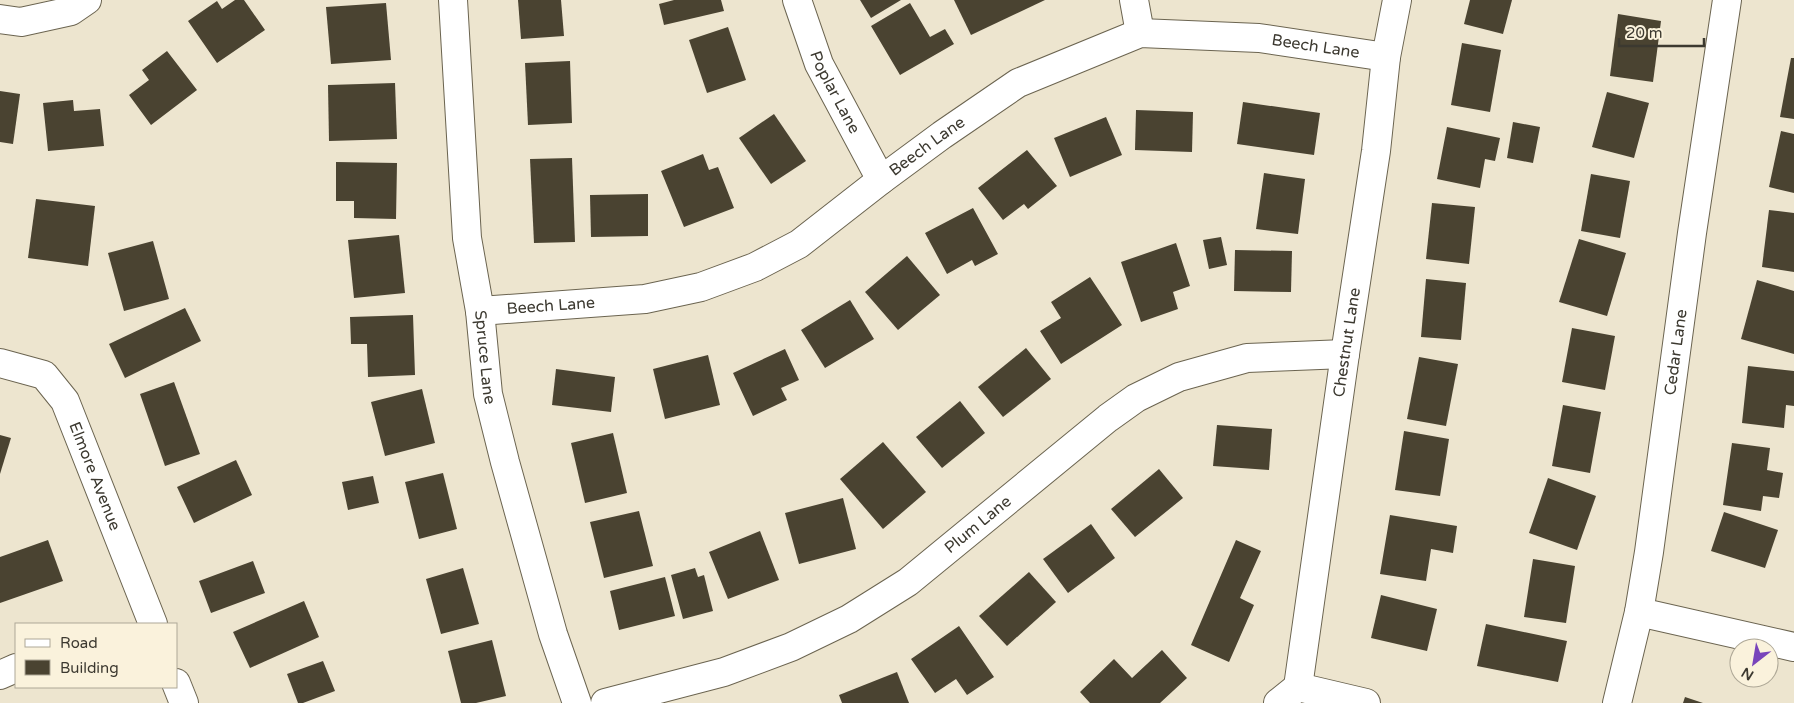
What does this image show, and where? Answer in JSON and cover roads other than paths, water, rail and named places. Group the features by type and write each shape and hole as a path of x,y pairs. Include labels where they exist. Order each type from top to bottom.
{"street":[{"path":"0,20 21,22 72,11 87,0"},
{"name":"Spruce Lane","path":"453,0 467,238 480,311 488,394 553,634 577,703"},
{"name":"Poplar Lane","path":"797,0 819,64 881,180"},
{"path":"1134,0 1140,33"},
{"name":"Chestnut Lane","path":"1288,695 1345,354 1376,151 1386,57 1397,0"},
{"name":"Cedar Lane","path":"1617,703 1639,612 1649,552 1692,233 1727,0"},
{"name":"Beech Lane","path":"480,311 645,299 701,287 755,266 799,244 942,135 1018,83 1140,33 1259,38 1386,57"},
{"name":"Plum Lane","path":"605,703 724,672 791,647 849,619 908,582 1108,418 1136,398 1179,376 1247,358 1345,354"},
{"name":"Elmore Avenue","path":"0,363 44,375 65,401 144,622"},
{"path":"1639,612 1794,647"},
{"path":"0,675 15,668"},
{"path":"178,688 184,703"},
{"path":"1288,695 1366,703"}]}
